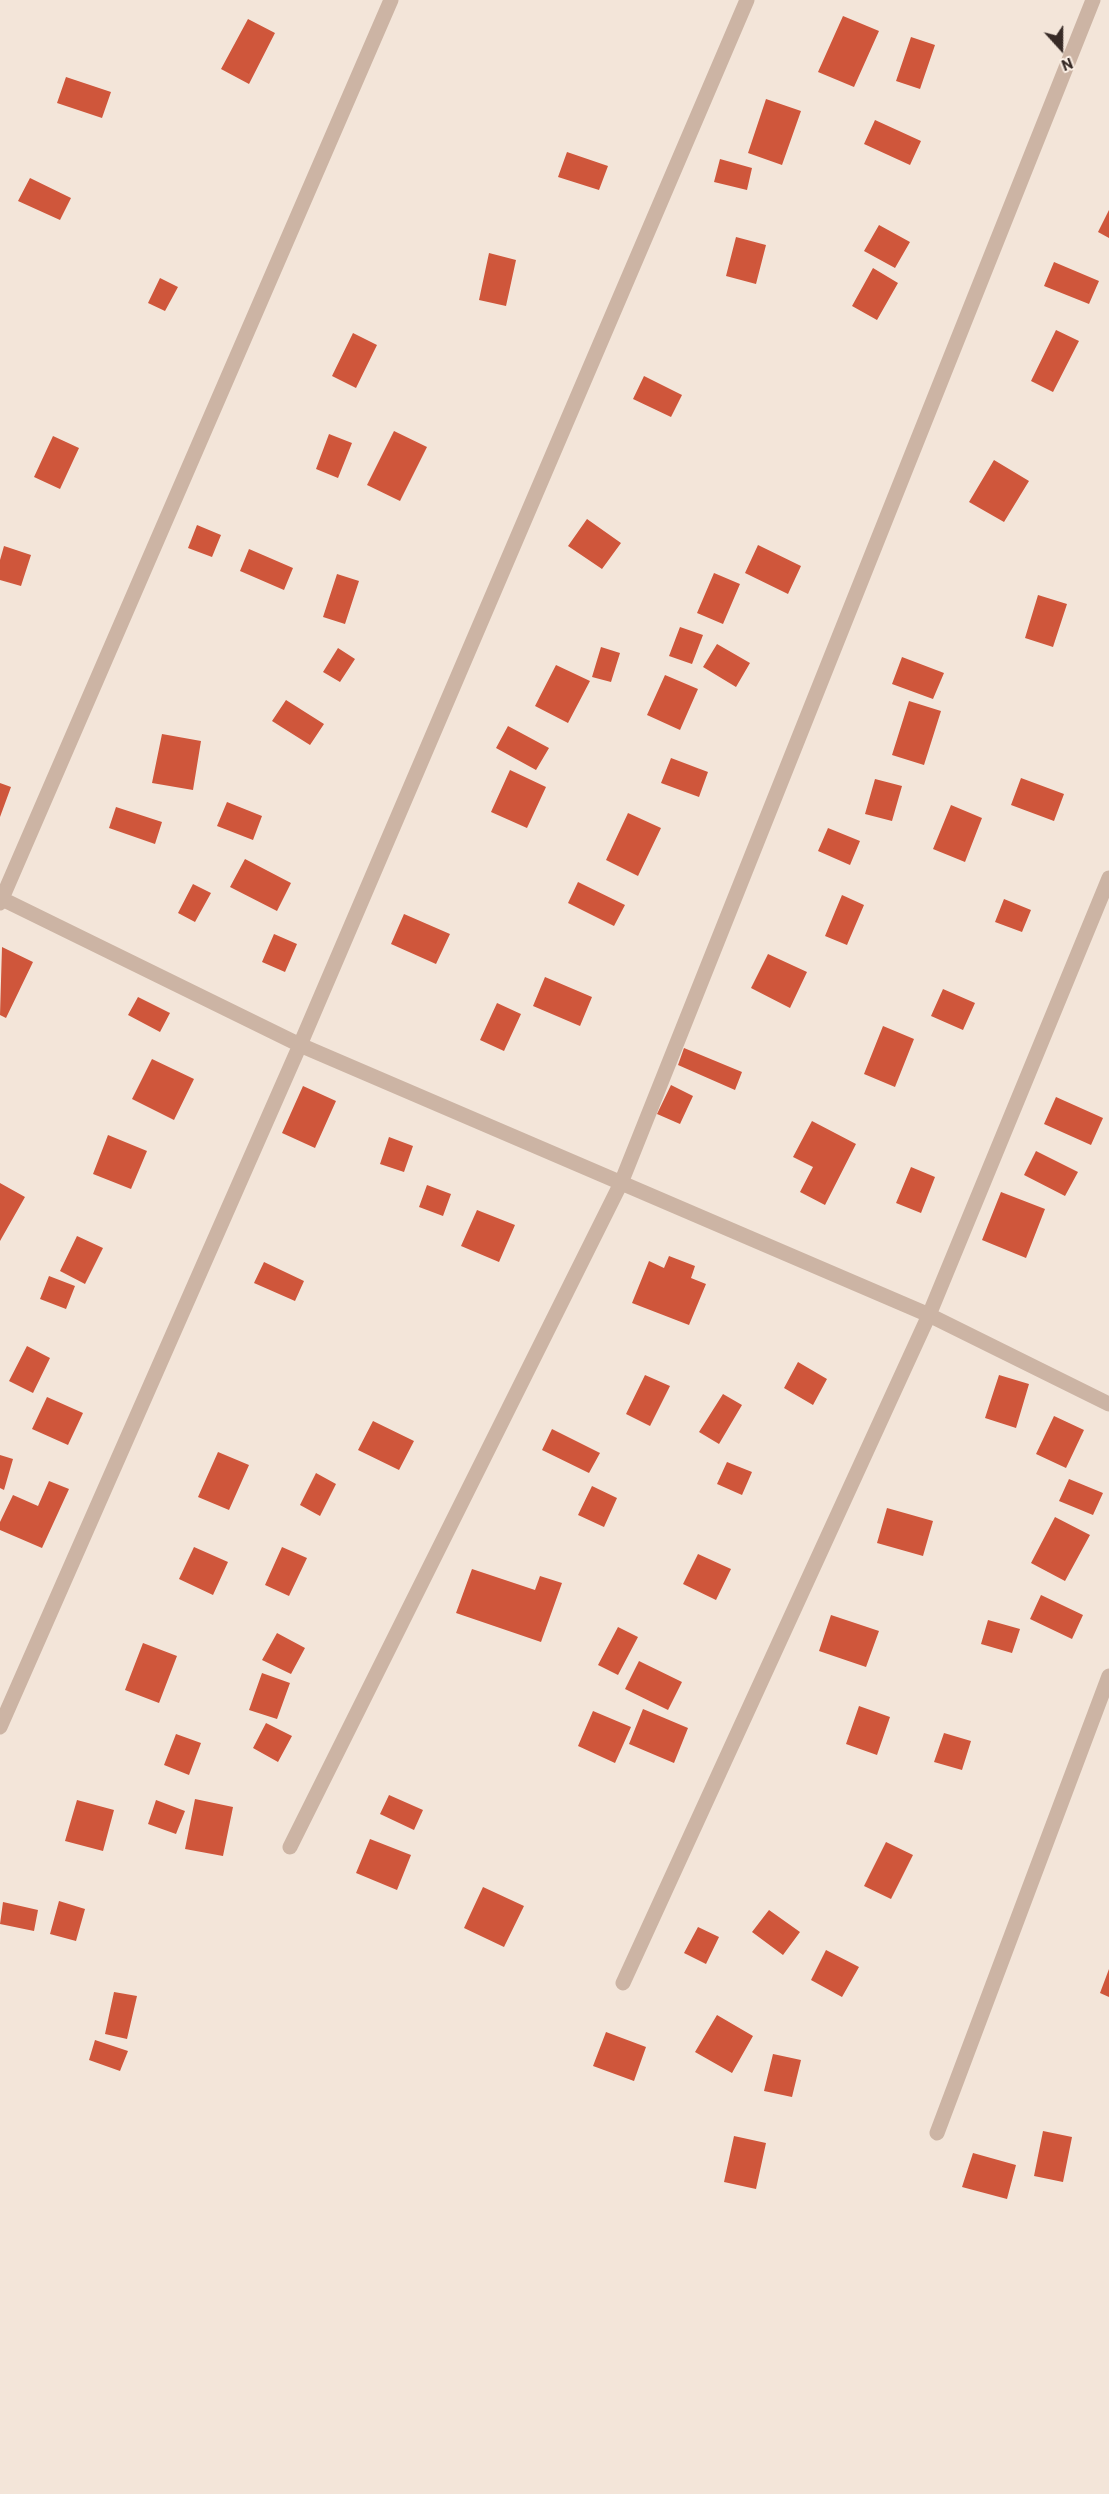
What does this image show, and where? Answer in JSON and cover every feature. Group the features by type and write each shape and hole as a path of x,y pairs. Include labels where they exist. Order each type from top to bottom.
{"street":[{"path":"391,0 1,900 300,1045 929,1315 1109,1404"},
{"path":"0,1727 300,1045 747,0"},
{"path":"290,1847 621,1183 1093,0"},
{"path":"623,1983 929,1315 1109,878"},
{"path":"937,2133 1109,1676"}],"building":[{"path":"843,16 879,31 854,87 818,72"},
{"path":"248,19 275,33 249,84 221,69"},
{"path":"911,37 935,45 920,89 896,81"},
{"path":"66,77 111,92 102,118 57,103"},
{"path":"766,99 801,111 782,165 748,153"},
{"path":"875,120 921,141 910,165 864,144"},
{"path":"567,152 608,166 599,190 558,177"},
{"path":"720,159 752,168 747,190 714,182"},
{"path":"30,178 71,198 60,220 18,201"},
{"path":"1109,210 1109,238 1098,232"},
{"path":"879,225 910,242 895,268 864,251"},
{"path":"736,237 766,245 756,284 726,276"},
{"path":"489,253 516,260 506,306 479,300"},
{"path":"1054,262 1099,281 1089,304 1044,286"},
{"path":"873,268 898,283 877,320 852,306"},
{"path":"160,278 178,287 165,311 148,303"},
{"path":"1056,330 1079,341 1053,392 1031,381"},
{"path":"353,333 377,345 356,388 332,376"},
{"path":"644,376 682,395 671,417 633,399"},
{"path":"394,431 427,447 400,501 367,485"},
{"path":"329,434 352,443 338,478 316,469"},
{"path":"53,436 79,448 60,489 34,477"},
{"path":"994,460 1029,481 1004,522 969,502"},
{"path":"587,519 621,543 602,569 568,546"},
{"path":"197,525 221,535 212,557 188,548"},
{"path":"758,545 801,566 788,594 745,573"},
{"path":"4,546 31,555 21,586 0,580 0,560"},
{"path":"249,549 293,568 284,590 240,571"},
{"path":"714,573 740,584 723,624 697,613"},
{"path":"337,574 359,581 345,624 323,617"},
{"path":"1038,595 1067,604 1053,647 1025,638"},
{"path":"680,627 703,635 692,664 669,656"},
{"path":"717,644 750,663 736,687 703,667"},
{"path":"601,647 620,653 611,682 592,677"},
{"path":"338,648 355,659 340,682 323,672"},
{"path":"902,657 944,673 933,699 892,684"},
{"path":"556,665 590,681 568,723 535,706"},
{"path":"665,675 698,689 680,730 647,715"},
{"path":"286,700 324,724 310,745 272,721"},
{"path":"909,701 941,711 924,765 892,755"},
{"path":"508,726 549,748 536,770 496,748"},
{"path":"162,734 201,741 193,790 152,783"},
{"path":"671,758 708,772 699,797 661,783"},
{"path":"510,770 546,787 527,828 491,812"},
{"path":"1021,778 1064,794 1054,821 1011,805"},
{"path":"875,779 902,786 892,821 865,814"},
{"path":"0,783 11,787 0,817"},
{"path":"227,802 262,816 253,840 217,826"},
{"path":"951,805 982,818 965,862 933,849"},
{"path":"116,807 162,822 155,844 109,828"},
{"path":"628,813 661,828 638,876 606,860"},
{"path":"828,828 860,841 850,865 818,851"},
{"path":"245,859 291,883 277,911 230,887"},
{"path":"578,882 625,905 614,926 568,903"},
{"path":"193,884 211,893 195,922 178,913"},
{"path":"842,895 864,905 847,945 825,936"},
{"path":"1004,899 1031,910 1022,932 995,922"},
{"path":"404,914 450,934 436,964 391,944"},
{"path":"274,934 297,944 285,972 262,962"},
{"path":"2,947 33,962 6,1018 0,1015"},
{"path":"768,954 807,972 790,1008 751,988"},
{"path":"545,977 592,997 580,1026 533,1006"},
{"path":"943,989 975,1003 963,1030 931,1016"},
{"path":"138,997 170,1013 160,1032 128,1015"},
{"path":"497,1003 521,1014 504,1051 480,1040"},
{"path":"883,1026 914,1039 895,1087 864,1074"},
{"path":"684,1048 742,1072 735,1090 678,1065"},
{"path":"152,1059 194,1079 174,1120 132,1099"},
{"path":"671,1085 693,1096 680,1124 657,1114"},
{"path":"303,1086 336,1101 315,1148 282,1133"},
{"path":"1056,1097 1103,1118 1091,1145 1044,1124"},
{"path":"812,1121 856,1144 825,1205 800,1192 813,1167 793,1157"},
{"path":"108,1135 147,1151 131,1189 93,1174"},
{"path":"389,1137 413,1146 404,1172 380,1164"},
{"path":"1036,1151 1078,1172 1065,1196 1024,1175"},
{"path":"911,1167 935,1177 921,1213 896,1203"},
{"path":"0,1183 25,1197 0,1241"},
{"path":"427,1185 451,1194 443,1216 419,1207"},
{"path":"1001,1192 1045,1209 1026,1258 982,1240"},
{"path":"477,1210 515,1225 499,1262 461,1246"},
{"path":"77,1236 103,1248 85,1284 60,1271"},
{"path":"669,1256 695,1266 691,1278 706,1284 689,1325 632,1303 649,1261 664,1268"},
{"path":"264,1262 304,1281 295,1301 254,1283"},
{"path":"49,1276 75,1286 66,1309 40,1299"},
{"path":"27,1346 50,1358 33,1393 9,1381"},
{"path":"798,1362 827,1379 813,1405 784,1388"},
{"path":"645,1375 670,1386 650,1426 626,1414"},
{"path":"999,1375 1029,1384 1016,1428 985,1418"},
{"path":"723,1394 742,1405 719,1444 699,1432"},
{"path":"47,1397 83,1413 68,1445 32,1429"},
{"path":"1054,1416 1084,1430 1066,1468 1036,1454"},
{"path":"373,1421 414,1441 399,1470 358,1450"},
{"path":"552,1429 600,1453 589,1473 542,1450"},
{"path":"218,1452 249,1465 229,1510 198,1497"},
{"path":"0,1455 13,1459 4,1490 0,1488"},
{"path":"727,1462 752,1472 742,1495 717,1484"},
{"path":"316,1473 336,1484 320,1516 300,1505"},
{"path":"1069,1479 1103,1493 1093,1515 1059,1501"},
{"path":"49,1481 69,1489 42,1548 0,1530 0,1522 13,1495 38,1506"},
{"path":"592,1486 617,1498 604,1527 578,1515"},
{"path":"887,1508 933,1521 923,1556 877,1543"},
{"path":"1055,1517 1090,1535 1065,1581 1031,1563"},
{"path":"194,1547 228,1562 213,1595 179,1579"},
{"path":"282,1547 307,1558 289,1596 265,1585"},
{"path":"698,1554 731,1569 716,1600 683,1584"},
{"path":"472,1569 535,1590 540,1576 562,1583 541,1642 456,1613"},
{"path":"1041,1595 1083,1615 1072,1639 1030,1619"},
{"path":"831,1615 879,1631 866,1667 819,1651"},
{"path":"988,1620 1020,1629 1012,1653 981,1644"},
{"path":"618,1627 638,1637 618,1675 598,1665"},
{"path":"277,1633 305,1648 291,1674 262,1660"},
{"path":"143,1643 177,1656 159,1703 125,1690"},
{"path":"639,1661 682,1682 668,1710 625,1689"},
{"path":"262,1673 290,1683 277,1719 249,1710"},
{"path":"859,1706 890,1717 877,1755 846,1744"},
{"path":"643,1709 688,1728 674,1763 629,1744"},
{"path":"593,1711 631,1727 615,1763 578,1746"},
{"path":"266,1723 292,1736 278,1762 253,1748"},
{"path":"944,1733 971,1741 962,1770 934,1762"},
{"path":"176,1734 201,1743 189,1775 164,1765"},
{"path":"389,1795 423,1810 414,1830 380,1814"},
{"path":"195,1799 233,1807 223,1856 185,1849"},
{"path":"77,1800 114,1810 103,1851 65,1841"},
{"path":"156,1800 185,1811 176,1834 148,1824"},
{"path":"370,1839 411,1855 397,1890 356,1873"},
{"path":"886,1842 913,1855 891,1899 864,1886"},
{"path":"483,1887 524,1906 504,1947 464,1928"},
{"path":"59,1901 85,1909 76,1941 50,1934"},
{"path":"3,1902 38,1910 34,1931 0,1924"},
{"path":"769,1910 800,1932 783,1955 752,1932"},
{"path":"698,1927 719,1937 706,1964 684,1953"},
{"path":"826,1950 859,1967 842,1997 811,1980"},
{"path":"1109,1969 1109,1997 1100,1993"},
{"path":"114,1992 137,1996 127,2039 105,2034"},
{"path":"717,2015 753,2036 732,2073 695,2052"},
{"path":"606,2032 646,2047 634,2081 593,2066"},
{"path":"95,2040 128,2051 120,2071 89,2060"},
{"path":"773,2054 801,2060 792,2097 764,2091"},
{"path":"1043,2131 1072,2137 1063,2182 1034,2176"},
{"path":"734,2136 766,2143 756,2189 724,2182"},
{"path":"973,2153 1016,2165 1007,2199 962,2187"}]}
